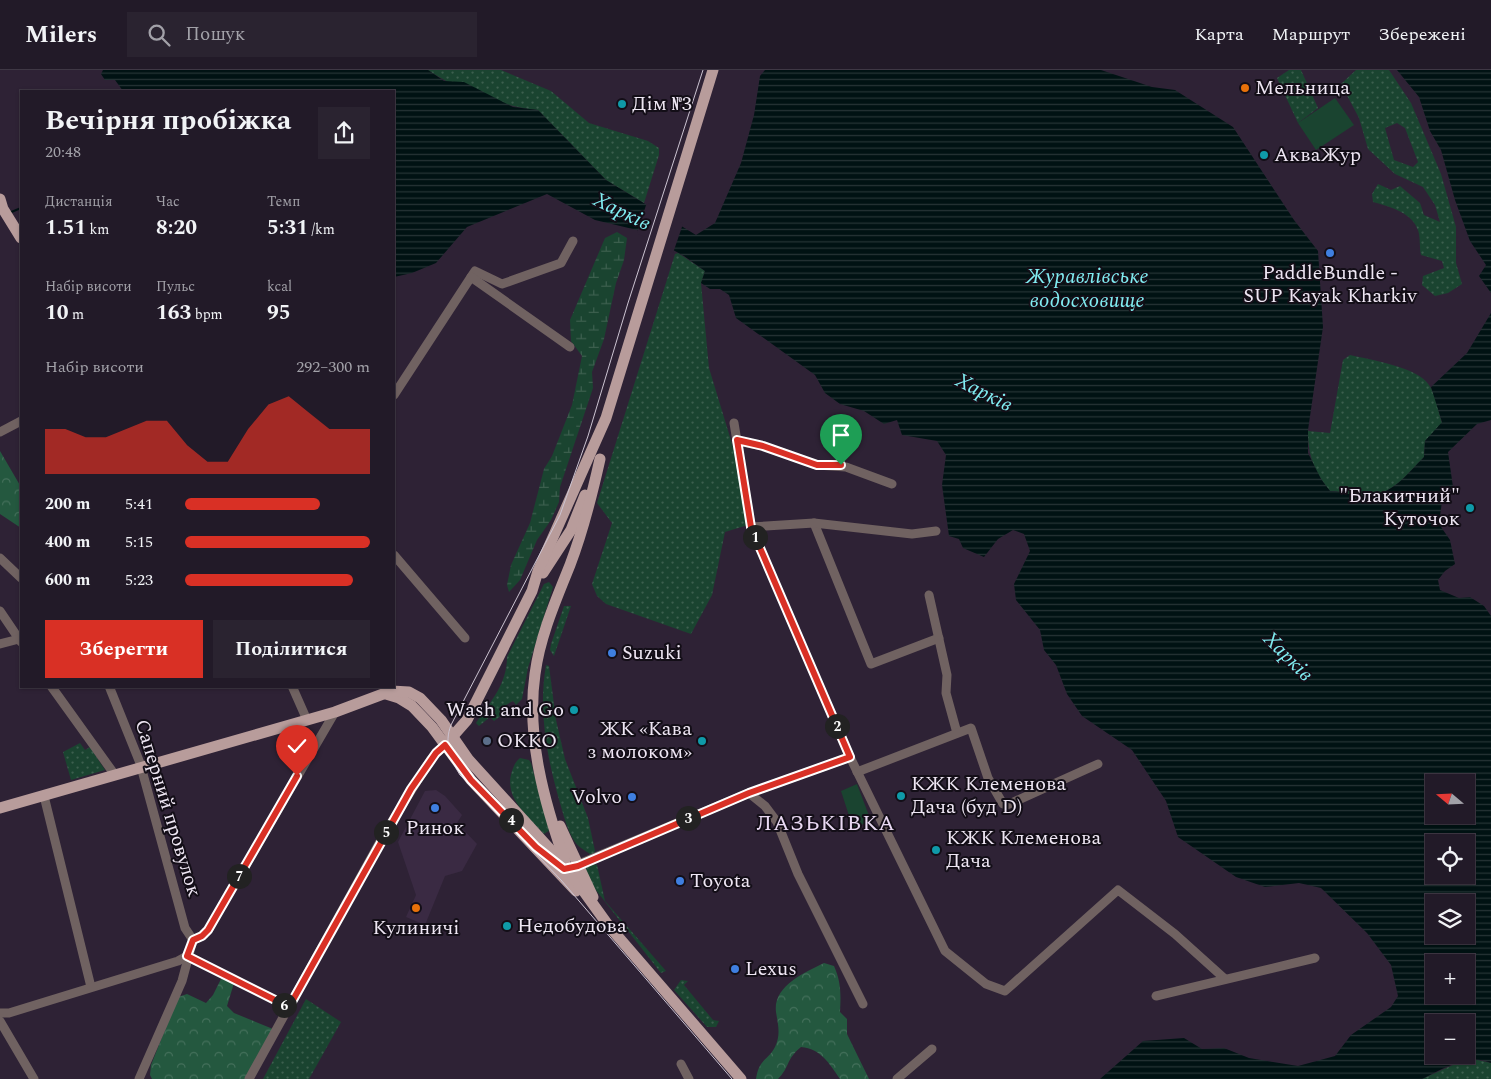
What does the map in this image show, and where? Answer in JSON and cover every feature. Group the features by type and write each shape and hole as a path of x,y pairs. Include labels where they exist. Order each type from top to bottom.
{"main road":[{"path":"600,915 554,829 534,733 533,686 539,656 557,594 571,530 714,70"},
{"path":"2,204 20,237"},
{"path":"536,585 538,571 595,457"},
{"path":"557,594 570,564 592,495 595,457"},
{"path":"449,741 467,720 536,585 571,530"},
{"path":"536,585 552,581 557,587 557,594"},
{"path":"0,808 307,720 384,694 399,691 420,698 441,720 449,741 471,780 538,841 560,867 573,867"},
{"path":"542,778 584,898"},
{"path":"538,841 554,829"},
{"path":"538,841 584,898 741,1079"}],"street":[{"path":"395,393 475,271 502,284 562,263 572,240"},
{"path":"471,277 570,347"},
{"path":"0,432 20,422"},
{"path":"734,423 751,527 850,757 945,951 986,984 1005,991 1118,890 1175,934 1225,979"},
{"path":"737,440 763,446 817,465 846,467 892,484"},
{"path":"751,527 814,523 912,534 936,531"},
{"path":"814,523 871,664 939,638"},
{"path":"395,556 465,638"},
{"path":"0,558 20,577"},
{"path":"928,595 947,675 946,694 957,734"},
{"path":"0,611 20,640 0,644"},
{"path":"52,688 115,775"},
{"name":"Саперний провулок","path":"110,688 141,768 185,928 193,940"},
{"path":"293,688 307,720"},
{"path":"139,1079 182,981 187,956 193,940 202,936 208,930 334,712"},
{"path":"857,772 971,728 999,801 1007,805 1098,764"},
{"path":"249,1079 401,806 436,753 449,741"},
{"path":"573,867 749,793 850,757"},
{"path":"749,793 765,806 777,822 798,874 862,1004"},
{"path":"44,796 92,987"},
{"path":"187,956 289,1007"},
{"path":"0,1013 9,1013 178,961 187,956"},
{"path":"1156,996 1315,958"},
{"path":"0,1021 34,1079"},
{"path":"897,1079 932,1049"},
{"path":"681,1064 689,1079"}],"shaded area":[{"path":"436,790 445,796 462,815 457,823 477,844 462,871 445,876 425,925 406,917 416,895 398,842 425,791"}],"green space":[{"path":"428,70 501,70 551,91 589,123 648,141 659,148 659,155 644,203 606,180 538,110 495,101 467,91"},
{"path":"1289,70 1301,70 1318,108 1298,123 1277,78"},
{"path":"1356,70 1389,70 1411,103 1441,174 1456,227 1456,263 1462,284 1448,293 1435,296 1422,285 1423,276 1444,268 1442,261 1421,255 1419,234 1414,222 1398,210 1373,202 1372,194 1378,184 1391,190 1400,186 1420,203 1424,215 1440,222 1435,205 1423,187 1395,174 1368,149 1359,118 1341,84","holes":["1397,123 1405,128 1418,162 1413,167 1394,160 1385,128"]},
{"path":"1335,98 1354,125 1316,150 1298,123"},
{"path":"617,232 627,238 624,260 616,283 604,339 592,372 593,388 560,487 559,502 551,520 537,540 520,580 509,592 507,585 511,565 530,523 544,469 552,456 572,405 582,356 571,341 570,320 605,238"},
{"path":"678,253 705,271 701,283 709,368 740,470 748,525 725,532 712,595 691,634 606,604 597,596 592,584 612,523 597,503 675,254"},
{"path":"1350,355 1393,365 1415,373 1429,385 1442,423 1425,441 1424,457 1398,483 1384,492 1375,495 1361,496 1330,491 1316,470 1309,448 1308,431 1330,433 1343,360"},
{"path":"0,451 20,485 20,527 0,514"},
{"path":"549,582 553,587 528,668 522,699 516,705 513,701 499,709 502,715 494,721 490,717 479,726 476,723 501,684 507,657 544,584"},
{"path":"564,606 571,606 554,656 550,650 551,644"},
{"path":"546,665 549,666 556,720 565,759 588,818 595,851 593,856 579,846 572,837 555,786 543,717"},
{"path":"80,743 85,750 90,747 105,770 71,780 63,752"},
{"path":"520,758 529,760 531,763 550,830 544,834 524,813 511,790 512,771"},
{"path":"857,784 871,821 853,828 841,791"},
{"path":"592,863 597,865 605,901 666,971 661,973 588,880 585,867"},
{"path":"824,963 834,966 840,988 840,1012 847,1019 847,1034 869,1079 840,1079 824,1058 808,1048 801,1047 793,1055 785,1071 778,1079 756,1079 761,1063 772,1052 777,1042 776,1003 779,995 791,981"},
{"path":"222,977 234,983 227,1006 234,1013 273,1029 246,1079 152,1079 150,1075 151,1065 178,997 187,994 206,1003 213,995"},
{"path":"681,980 688,981 684,985 713,1020 719,1021 716,1027 707,1027 674,990"},
{"path":"306,999 341,1022 309,1079 263,1079"},
{"path":"1475,1059 1491,1063 1491,1079 1422,1079 1455,1064 1475,1064"}],"water":[{"name":"Журавлівське водосховище","path":"103,70 428,70 444,81 464,82 513,107 538,110 606,180 696,235 715,223 741,163 754,115 760,76 765,70 1101,70 1152,87 1175,90 1233,127 1294,220 1318,251 1323,327 1308,430 1308,453 1321,479 1330,491 1361,496 1384,492 1405,477 1424,457 1425,441 1442,422 1431,387 1467,353 1491,313 1491,420 1477,424 1448,452 1453,487 1443,494 1439,524 1450,540 1455,564 1445,571 1438,580 1440,590 1459,598 1470,597 1484,606 1491,616 1491,1063 1475,1059 1475,1014 1425,1014 1425,1064 1453,1064 1422,1079 1100,1079 1143,1041 1184,1038 1202,1049 1224,1048 1249,1058 1298,1066 1335,1056 1351,1035 1391,1007 1398,996 1391,965 1367,933 1321,888 1299,883 1265,887 1236,877 1178,837 1166,801 1132,750 1082,716 1067,694 1056,665 1044,650 1040,630 1016,600 1014,584 1030,551 1024,534 1013,530 998,539 984,557 963,548 959,539 949,536 942,485 946,455 937,441 902,435 897,420 884,424 864,411 840,404 825,393 815,375 736,318 729,295 720,289 710,289 701,283 705,271 684,256 637,230 595,220 547,194 467,227 436,263 412,273 395,277 395,90 122,90 115,80 105,80 101,74"},
{"path":"1397,70 1491,70 1491,293 1479,276 1486,265 1470,241 1455,200 1441,150 1430,131 1419,97"}],"pier":[{"path":"647,202 683,224 673,253 637,233"}],"waterway":[{"path":"9,213 20,208"}],"tram line":[{"path":"703,70 628,303 588,436 560,515 451,725 448,745 453,763 460,775 561,880 732,1079"}],"place":[{"name":"Мельница","path":"1245,88"},
{"name":"Дім №3","path":"622,104"},
{"name":"АкваЖур","path":"1264,155"},
{"name":"PaddleBundle - SUP Kayak Kharkiv","path":"1330,253"},
{"name":"\"Блакитний\" Куточок","path":"1470,508"},
{"name":"Suzuki","path":"612,653"},
{"name":"Wash and Go","path":"574,710"},
{"name":"ОККО","path":"487,741"},
{"name":"ЖК «Кава з молоком»","path":"702,741"},
{"name":"КЖК Клеменова Дача (буд D)","path":"901,796"},
{"name":"Volvo","path":"632,797"},
{"name":"Ринок","path":"435,808"},
{"name":"КЖК Клеменова Дача","path":"936,850"},
{"name":"Toyota","path":"680,881"},
{"name":"Кулиничі","path":"416,908"},
{"name":"Недобудова","path":"507,926"},
{"name":"Lexus","path":"735,969"}],"district":[{"name":"ЛАЗЬКІВКА","path":"826,823"}],"route":[{"path":"297,776 208,930 202,936 193,940 187,956 289,1007 411,789 436,753 445,745 471,780 536,847 564,869 578,866 749,793 850,757 751,527 737,440 763,446 817,465 841,465"}],"water label":[{"name":"Харків","path":"622,212"},
{"name":"Харків","path":"984,393"},
{"name":"Харків","path":"1288,657"}]}
